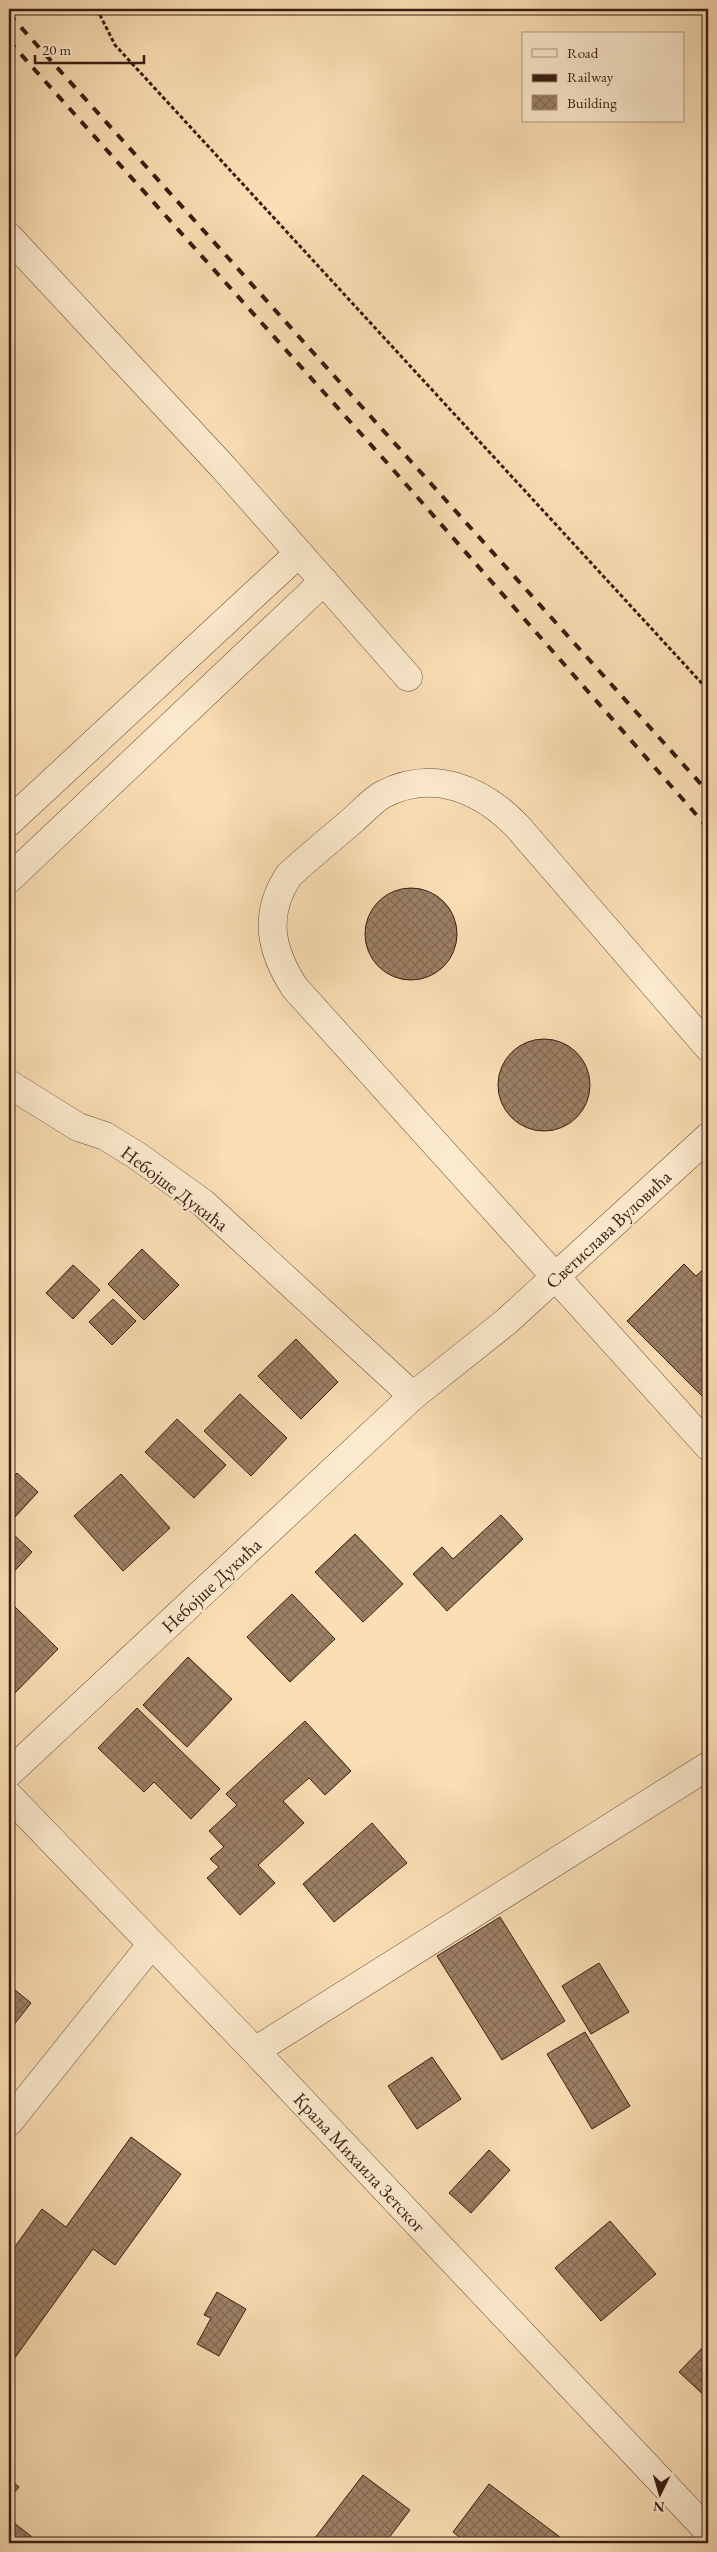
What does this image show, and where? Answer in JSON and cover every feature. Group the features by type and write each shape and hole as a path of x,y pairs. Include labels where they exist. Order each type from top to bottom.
{"street":[{"path":"9,237 224,467 408,677"},
{"path":"9,822 299,553"},
{"path":"9,879 324,581"},
{"path":"708,1047 517,826 491,803 468,790 449,784 431,783 414,785 381,796 289,875 274,903 272,934 283,969 295,988 708,1446"},
{"name":"Небојше Дукића","path":"9,1084 78,1127 105,1136 136,1155 203,1204 413,1396"},
{"name":"Светислава Вуловића","path":"508,1321 708,1137"},
{"name":"Небојше Дукића","path":"9,1773 413,1396 508,1321"},
{"path":"255,2051 708,1766"},
{"name":"Краља Михаила Зетског","path":"9,1796 255,2051 708,2531"},
{"path":"9,2122 151,1945"}],"path":[{"path":"97,9 115,45 708,690"}],"building":[{"path":"402,888 420,888 437,895 450,908 457,925 457,943 450,960 437,973 420,980 402,980 385,973 372,960 365,943 365,925 372,908 385,895"},
{"path":"544,1039 562,1042 577,1052 587,1067 590,1085 587,1103 577,1118 562,1128 544,1131 526,1128 511,1118 501,1103 498,1085 501,1067 511,1052 526,1042"},
{"path":"142,1249 179,1285 144,1320 108,1284"},
{"path":"684,1264 696,1276 708,1265 708,1402 627,1321"},
{"path":"73,1265 100,1290 73,1319 46,1293"},
{"path":"113,1299 136,1321 112,1345 89,1322"},
{"path":"296,1339 338,1382 301,1419 258,1376"},
{"path":"240,1394 287,1438 251,1476 204,1431"},
{"path":"177,1419 226,1465 194,1498 145,1452"},
{"path":"17,1473 38,1492 15,1517 9,1512 9,1482"},
{"path":"121,1474 170,1528 123,1571 74,1516"},
{"path":"501,1515 523,1539 447,1611 413,1574 442,1547 453,1559"},
{"path":"9,1530 32,1552 9,1577"},
{"path":"355,1534 403,1584 363,1622 315,1572"},
{"path":"292,1594 335,1639 290,1682 247,1637"},
{"path":"9,1601 58,1649 9,1699"},
{"path":"188,1657 232,1699 187,1747 143,1705"},
{"path":"137,1708 220,1789 191,1819 154,1782 144,1792 98,1748"},
{"path":"305,1721 351,1771 325,1795 309,1778 283,1801 304,1823 258,1865 275,1883 240,1915 207,1878 219,1867 210,1859 224,1847 209,1831 237,1805 226,1794"},
{"path":"372,1823 407,1863 334,1922 303,1884"},
{"path":"500,1917 565,2021 502,2060 437,1956"},
{"path":"599,1963 629,2012 591,2034 562,1986"},
{"path":"9,1985 31,2003 9,2031"},
{"path":"585,2032 630,2106 592,2129 547,2054"},
{"path":"432,2057 461,2099 417,2129 388,2086"},
{"path":"131,2137 181,2174 115,2265 93,2249 9,2366 9,2255 42,2209 66,2227"},
{"path":"489,2150 510,2170 471,2213 449,2193"},
{"path":"610,2221 656,2274 601,2321 555,2268"},
{"path":"217,2292 246,2309 219,2356 197,2344 211,2318 204,2315"},
{"path":"708,2342 708,2399 679,2372"},
{"path":"363,2475 410,2510 385,2543 311,2543"},
{"path":"9,2479 19,2487 9,2499"},
{"path":"489,2484 568,2543 467,2543 453,2532"},
{"path":"9,2519 40,2543 9,2543"}],"railway":[{"path":"9,14 708,792"},
{"path":"9,41 389,465 708,828"}]}
